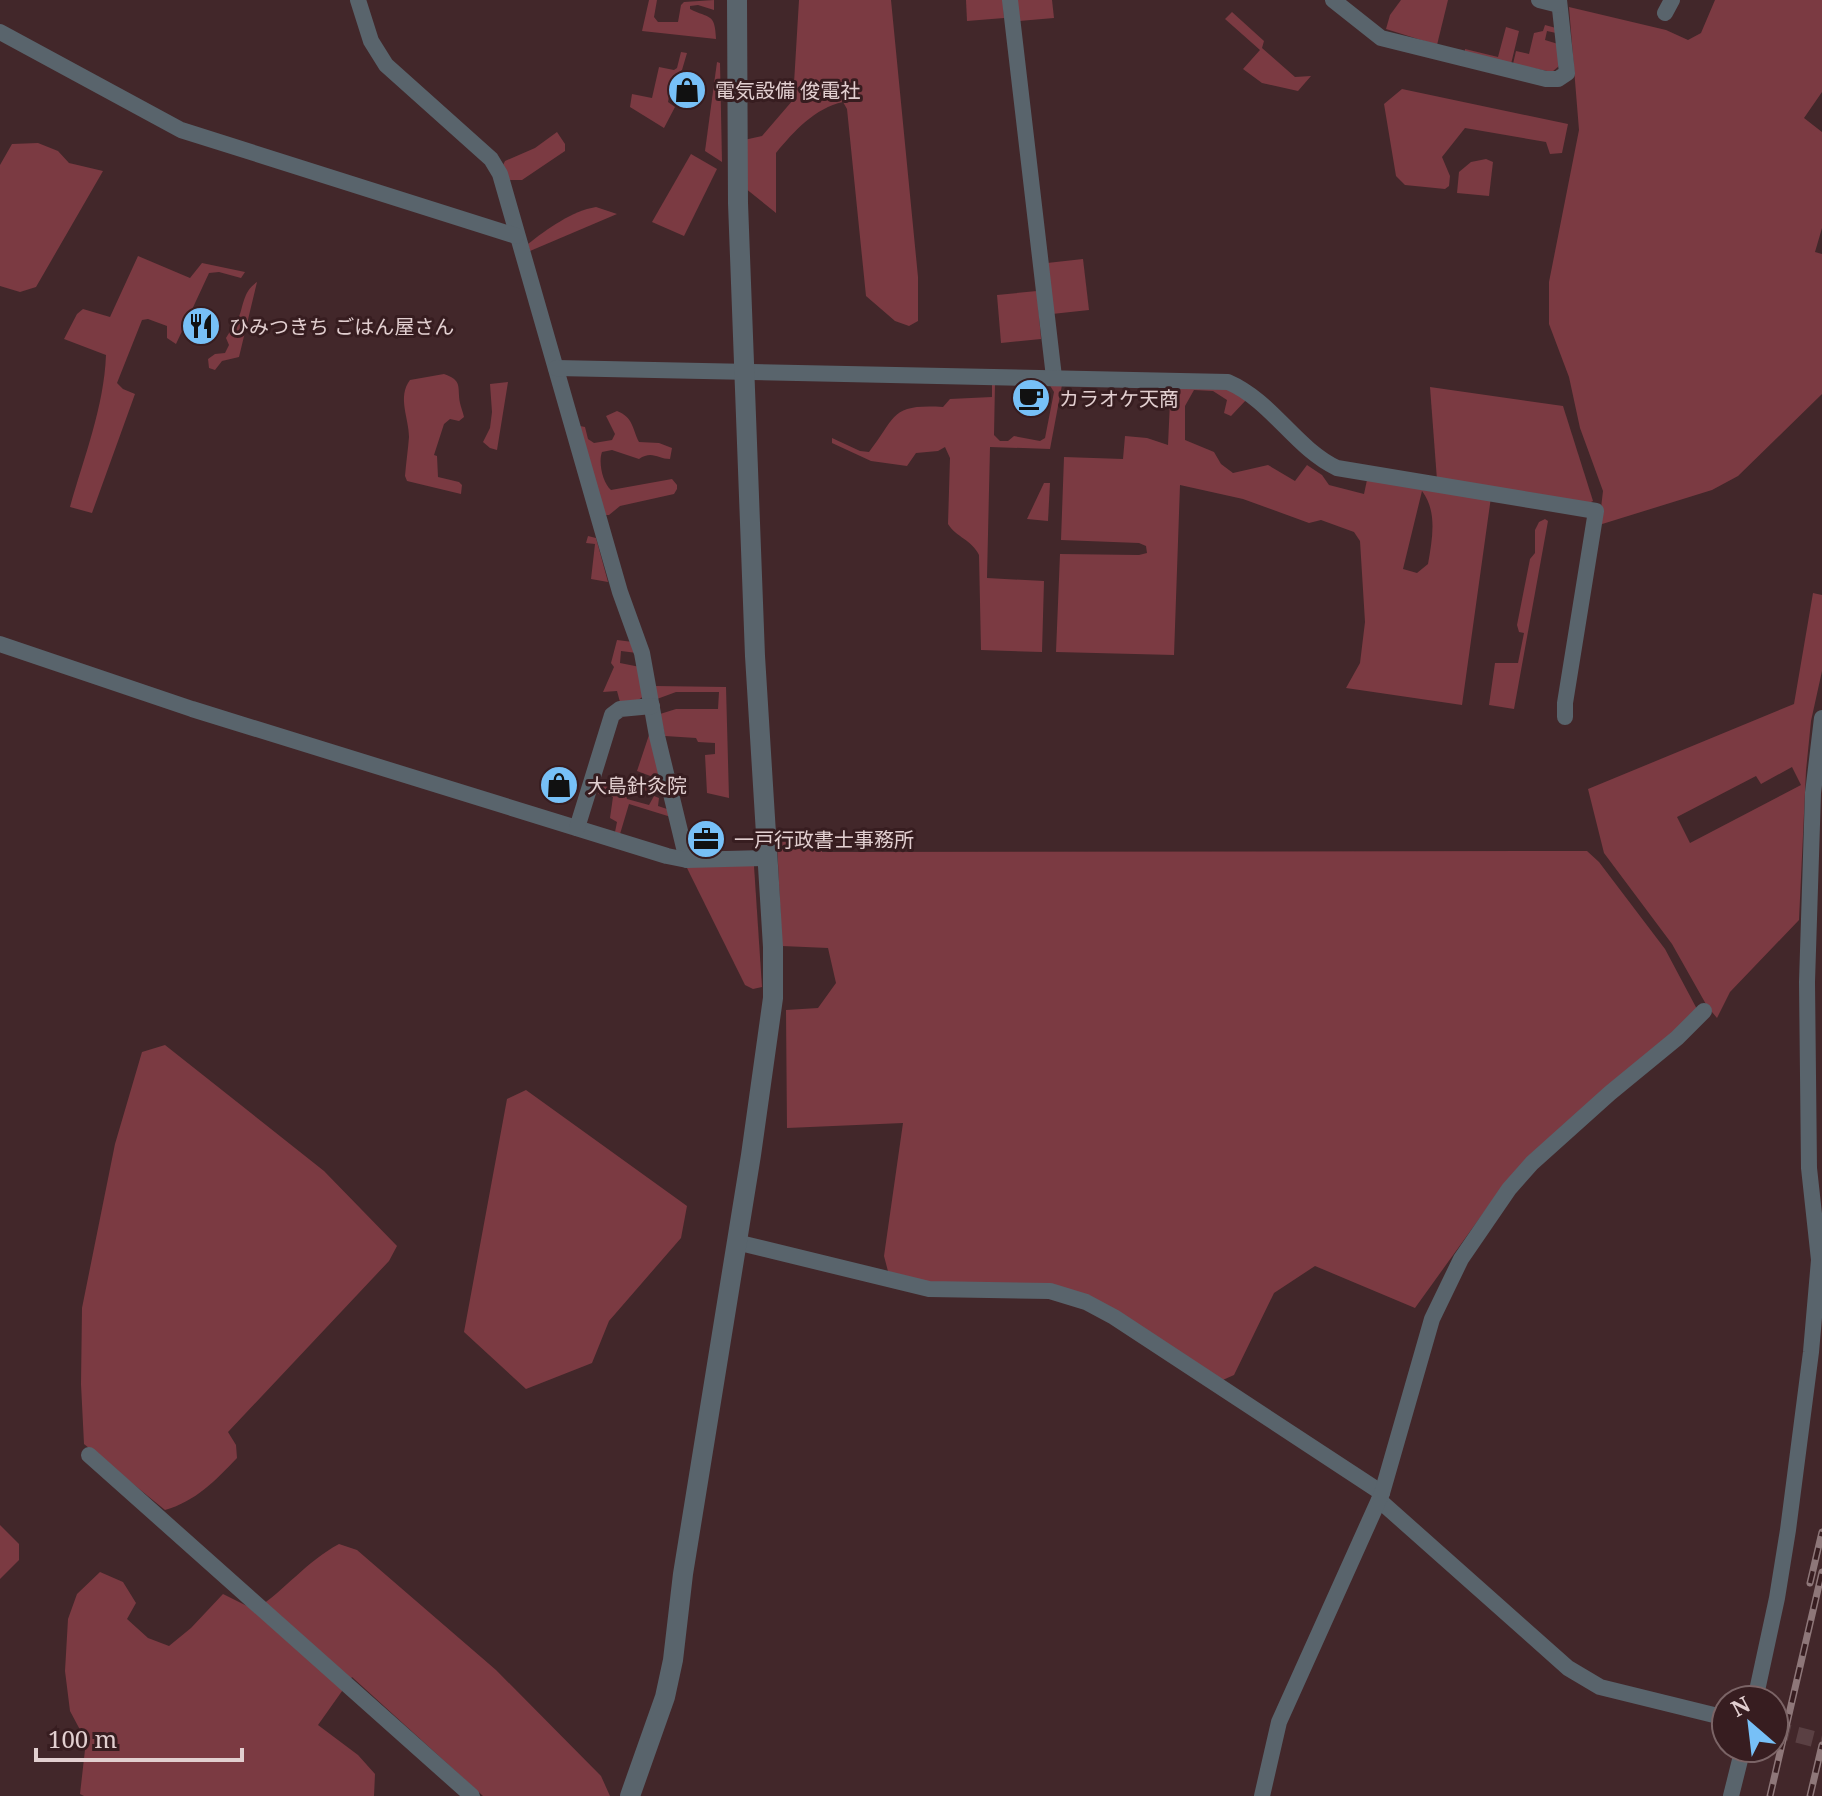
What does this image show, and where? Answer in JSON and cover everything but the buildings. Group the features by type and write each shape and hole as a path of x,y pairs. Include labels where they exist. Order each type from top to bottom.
{"street":[{"path":"358,0 371,41 386,65 491,159 500,174 620,592 642,653 687,860"},
{"path":"630,1796 655,1728 673,1660 683,1574 754,1139 773,998 755,656 738,188 737,0"},
{"path":"1010,0 1054,377"},
{"path":"1333,0 1381,38 1546,79 1558,79 1567,73 1559,3 1539,0"},
{"path":"0,32 181,130 516,236"},
{"path":"556,368 1228,382 1255,398 1315,454 1337,468 1596,511 1565,717"},
{"path":"0,644 192,709 687,860 768,858"},
{"path":"577,828 612,715 620,709 652,706"},
{"path":"1758,1684 1788,1530 1811,1352 1819,1260 1809,1168 1807,982 1813,793 1822,718"},
{"path":"1262,1796 1279,1722 1380,1496 1432,1319 1461,1259 1509,1189 1532,1163 1704,1011"},
{"path":"736,1242 929,1289 1050,1291 1086,1302 1114,1317 1380,1496 1568,1668 1600,1687 1710,1714"},
{"path":"89,1455 472,1796"},
{"path":"1731,1796 1739,1764"}],"shaded area":[{"path":"649,0 657,0 654,17 658,22 678,22 684,2 714,0 714,10 698,5 690,6 690,9 712,20 716,39 642,31"},
{"path":"799,0 891,0 918,277 918,321 909,326 895,321 866,296 847,109 843,102 814,115 776,153 776,213 745,188 744,140 762,136 793,100"},
{"path":"966,0 1003,0 1004,18 967,21"},
{"path":"1017,0 1052,0 1054,18 1019,21"},
{"path":"1401,0 1448,0 1437,45 1386,29 1390,15"},
{"path":"1715,0 1822,0 1822,92 1804,118 1822,132 1822,228 1815,252 1822,254 1822,394 1738,476 1712,490 1599,525 1603,491 1580,428 1569,377 1549,324 1549,282 1579,130 1569,7 1666,30 1688,40 1701,33"},
{"path":"1232,12 1264,41 1262,48 1295,77 1311,76 1298,91 1262,83 1243,69 1260,50 1225,19"},
{"path":"1545,25 1556,28 1556,33 1547,31 1545,40 1558,44 1559,66 1552,72 1513,64 1516,51 1529,54 1534,33 1543,31"},
{"path":"1506,27 1519,31 1511,64 1465,52 1465,49 1498,57"},
{"path":"681,52 687,53 682,70 673,76 668,102 675,107 664,128 630,107 632,94 652,98 659,67 677,68"},
{"path":"717,62 720,63 722,162 705,151"},
{"path":"1402,89 1568,124 1562,153 1550,154 1546,142 1465,128 1442,157 1450,176 1449,186 1445,189 1405,185 1396,176 1384,104"},
{"path":"557,132 565,144 565,151 522,180 507,180 502,167 505,161 535,148"},
{"path":"38,143 58,151 69,163 103,171 36,287 20,292 0,286 0,165 12,144"},
{"path":"691,154 717,169 684,236 652,222"},
{"path":"1486,159 1493,162 1489,196 1457,193 1459,172 1471,162"},
{"path":"596,207 617,214 530,251 528,244 552,227 578,212"},
{"path":"138,256 190,278 202,263 245,272 241,278 219,272 209,273 176,344 167,338 167,326 142,320 117,383 135,394 92,513 70,507 97,413 106,355 64,339 83,309 110,317"},
{"path":"1083,259 1089,310 1052,314 1047,263"},
{"path":"257,282 239,357 222,361 215,370 209,368 208,359 225,353 229,345 226,338 237,322 249,290"},
{"path":"1037,291 1041,339 1001,343 997,295"},
{"path":"444,374 457,382 464,417 459,421 450,419 444,424 434,455 437,456 438,477 459,482 462,485 461,494 407,481 405,476 409,437 404,400 406,387 410,380"},
{"path":"508,382 497,450 483,442 490,428 492,412 490,384"},
{"path":"992,383 995,383 994,435 1000,441 1008,441 1014,436 1040,441 1045,438 1054,392 1049,384 1062,385 1050,449 990,447 987,578 1044,581 1042,652 981,650 979,555 948,524 950,458 945,447 938,451 916,453 907,466 871,461 832,443 832,438 869,452 891,421 904,410 943,407 950,399 992,397"},
{"path":"1175,386 1226,386 1247,399 1231,416 1224,413 1227,400 1213,391 1194,390 1185,406 1185,440 1214,452 1221,464 1233,473 1268,465 1295,481 1307,465 1322,475 1329,485 1364,494 1367,480 1491,497 1462,705 1346,688 1360,663 1365,622 1360,541 1354,532 1321,520 1309,523 1243,499 1180,485 1174,655 1056,652 1060,554 1147,553 1146,546 1139,543 1061,540 1064,457 1123,459 1125,436 1147,438 1168,445 1170,402","holes":["1422,491 1432,517 1431,545 1428,564 1417,573 1403,569"]},
{"path":"1430,387 1563,406 1593,501 1589,503 1437,480"},
{"path":"617,411 629,420 639,442 659,443 672,448 670,459 651,455 639,459 612,450 602,452 601,467 608,487 611,490 672,479 677,489 674,494 620,506 609,515 603,515 580,426 585,427 588,439 594,443 612,440 615,434 606,416"},
{"path":"1044,483 1050,483 1048,521 1027,519"},
{"path":"1548,521 1514,709 1489,705 1495,663 1518,663 1524,633 1519,632 1517,625 1530,559 1535,553 1535,530 1539,522"},
{"path":"588,536 596,538 608,582 591,579 595,544 586,543"},
{"path":"1813,593 1822,595 1822,671 1811,721 1806,771 1799,920 1730,992 1717,1018 1672,944 1604,853 1588,789 1794,704","holes":["1792,767 1801,785 1690,843 1677,817 1756,776 1761,784"]},
{"path":"617,640 633,642 637,653 621,651 620,663 640,667 645,695 637,701 620,702 617,691 603,692 614,667 611,663"},
{"path":"655,686 726,687 729,798 707,793 705,755 715,754 715,743 665,736 660,714 676,709 718,709 719,692 676,692 657,699"},
{"path":"650,732 665,795 644,790 651,787 653,777 637,771"},
{"path":"602,785 625,792 627,799 649,805 654,796 659,798 658,806 667,809 671,817 629,804 620,834 615,832 617,822 610,818 613,797 598,794"},
{"path":"822,841 822,852 1587,851 1599,862 1665,949 1698,1011 1502,1187 1415,1308 1315,1266 1274,1293 1234,1375 1216,1383 1086,1302 890,1279 884,1256 903,1123 787,1128 786,1010 818,1008 836,983 828,948 782,946 777,842"},
{"path":"686,866 754,866 762,987 753,989 745,985"},
{"path":"165,1045 324,1171 397,1246 389,1261 228,1432 236,1445 237,1458 196,1496 165,1510 84,1444 81,1384 82,1308 115,1144 142,1052"},
{"path":"526,1090 687,1206 681,1238 609,1321 592,1363 526,1389 464,1332 507,1099"},
{"path":"0,1525 19,1544 19,1560 0,1579"},
{"path":"339,1544 357,1550 496,1670 601,1776 610,1796 483,1796 352,1677 318,1725 358,1755 375,1774 374,1796 80,1794 86,1741 70,1711 65,1671 68,1619 77,1594 100,1572 123,1582 136,1603 127,1619 148,1638 169,1646 223,1594 255,1610"}],"tunnel":[{"path":"1790,1733 1822,1741"}],"railway":[{"path":"1810,1583 1822,1532"},
{"path":"1770,1796 1822,1572"},
{"path":"1810,1796 1822,1745"}],"place":[{"name":"電気設備 俊電社","path":"687,90"},
{"name":"ひみつきち ごはん屋さん","path":"201,326"},
{"name":"カラオケ天商","path":"1031,398"},
{"name":"大島針灸院","path":"559,785"},
{"name":"一戸行政書士事務所","path":"706,839"}]}
